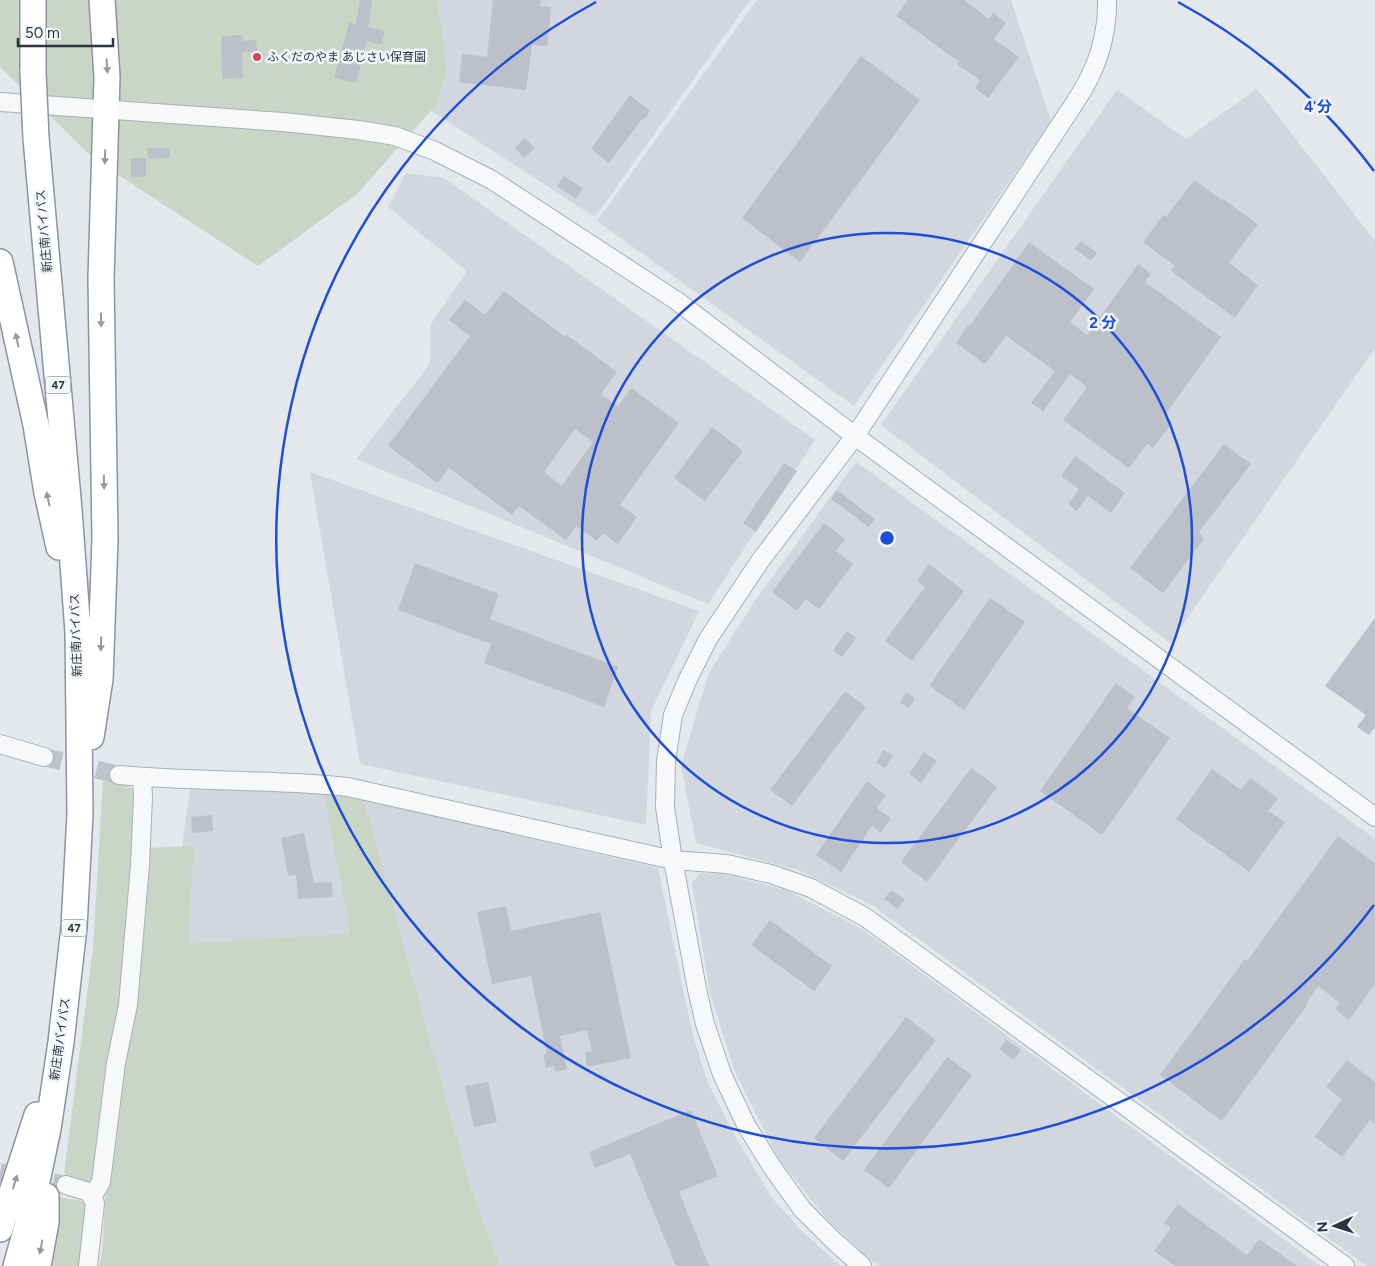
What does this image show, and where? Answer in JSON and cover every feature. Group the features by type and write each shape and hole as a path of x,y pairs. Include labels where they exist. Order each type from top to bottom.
{"highway":[{"name":"新庄南バイパス","path":"16,1266 28,1224 48,1129 61,1042 74,927 80,814 78,632 36,138 33,72 33,0"},
{"path":"80,814 100,679 106,539 101,280 107,77 102,0"},
{"path":"0,262 36,426 47,493 78,632"},
{"path":"0,1229 61,1042"},
{"path":"38,1266 46,1222 48,1129"}],"street":[{"path":"862,1266 802,1209 772,1167 746,1125 722,1074 705,1024 697,989 665,807 666,761 673,716 687,681 708,639 760,561 855,436 1091,76 1102,44 1107,0"},
{"path":"0,102 107,108 358,130 395,136 436,150 492,180 677,301 855,436 1375,817"},
{"path":"0,744 44,757"},
{"path":"119,775 163,779 316,784 348,787 673,860 728,864 771,874 811,888 865,917 1345,1266"},
{"path":"92,1197 101,1182 116,1063 128,1005 140,865 142,777"},
{"path":"66,1185 89,1192 95,1203 88,1266"}],"shaded area":[{"path":"410,0 750,0 595,217 402,92"},
{"path":"757,0 1011,0 1051,121 854,406 597,221"},
{"path":"1257,89 1375,241 1375,348 1170,643 881,425 1117,90 1186,139"},
{"path":"406,173 444,178 815,440 708,604 356,459 430,364 431,324 467,271 388,207"},
{"path":"856,462 1375,839 1375,1266 1367,1266 872,905 798,870 696,843 681,765 709,673 754,602"},
{"path":"310,472 699,611 651,711 646,825 360,764"},
{"path":"190,789 323,792 350,933 189,943 194,846 182,847"},
{"path":"364,800 658,868 692,1032 707,1081 738,1141 772,1198 801,1230 840,1266 500,1266 470,1185"},
{"path":"700,873 723,874 786,890 862,929 1320,1266 880,1266 867,1257 828,1220 780,1161 735,1072 710,993 692,883"}],"green space":[{"path":"0,0 437,0 447,70 436,105 357,194 258,266 95,160 0,67"},
{"path":"103,780 126,784 136,794 123,998 93,1181 86,1184 64,1174 93,948"},
{"path":"323,792 364,800 470,1185 500,1266 99,1266 102,1254 108,1150 146,848 194,846 189,943 350,933"},
{"path":"58,1197 82,1201 89,1208 82,1266 47,1266"}],"building":[{"path":"360,0 372,0 368,27 385,31 381,45 367,41 356,83 334,78 349,22 356,24"},
{"path":"493,0 541,0 540,6 551,7 547,46 532,45 526,90 459,82 462,54 487,57"},
{"path":"908,0 964,0 989,19 993,13 1006,23 994,39 1019,57 988,98 975,88 980,80 957,64 959,62 896,16"},
{"path":"243,35 243,41 256,40 257,52 242,52 243,78 222,79 221,36"},
{"path":"861,56 920,100 800,262 742,218"},
{"path":"630,95 650,111 609,163 591,149"},
{"path":"525,138 535,148 524,158 515,148"},
{"path":"147,148 170,148 170,158 148,159"},
{"path":"131,158 146,158 146,177 131,177"},
{"path":"564,176 583,188 576,199 557,186"},
{"path":"1194,180 1258,224 1229,263 1258,285 1235,318 1171,271 1175,266 1143,242 1163,215 1166,217"},
{"path":"1081,241 1097,253 1091,261 1075,249"},
{"path":"1029,242 1094,289 1070,322 1087,335 1138,264 1151,274 1145,282 1221,337 1164,416 1173,422 1153,448 1147,444 1129,468 1063,420 1087,387 1070,374 1043,411 1031,403 1055,371 1006,336 985,364 956,343"},
{"path":"504,291 565,337 567,335 617,372 601,394 618,406 631,388 679,423 620,505 637,517 618,544 603,533 597,541 576,526 566,540 519,506 512,515 449,468 438,483 388,446 470,336 449,320 465,300 485,315","holes":["575,429 593,442 562,486 544,472"]},
{"path":"712,427 743,451 705,501 674,478"},
{"path":"1224,444 1251,464 1199,532 1204,539 1163,593 1130,568"},
{"path":"1075,456 1125,493 1111,513 1088,496 1077,511 1068,504 1079,489 1061,476"},
{"path":"784,463 797,471 756,532 743,523"},
{"path":"837,490 875,519 869,527 831,499"},
{"path":"824,523 845,539 836,551 853,564 819,609 806,599 797,611 772,592"},
{"path":"415,563 499,594 490,619 618,667 604,707 484,663 491,644 398,610"},
{"path":"929,564 964,591 912,661 885,641 925,587 917,581"},
{"path":"990,598 1025,622 964,710 929,686"},
{"path":"1375,618 1375,727 1369,735 1357,727 1366,715 1325,686"},
{"path":"847,631 856,638 842,657 833,650"},
{"path":"1116,683 1135,697 1127,708 1170,738 1102,835 1040,791"},
{"path":"845,691 866,707 792,806 770,790"},
{"path":"906,692 915,698 909,708 900,703"},
{"path":"884,750 893,756 885,768 876,763"},
{"path":"924,752 937,761 921,783 909,774"},
{"path":"971,768 997,787 927,882 901,862"},
{"path":"1212,769 1241,790 1250,778 1278,798 1268,811 1285,822 1249,872 1176,819"},
{"path":"867,781 886,795 877,808 891,818 881,833 872,826 841,872 816,855"},
{"path":"212,815 213,831 192,833 191,817"},
{"path":"304,833 314,883 332,882 333,897 298,899 296,875 288,876 281,838"},
{"path":"1338,836 1375,863 1375,984 1349,1020 1335,1009 1340,1003 1318,986 1307,1005 1222,1121 1160,1075 1245,959 1247,961"},
{"path":"891,890 905,899 898,909 884,899"},
{"path":"506,906 511,931 600,912 631,1058 587,1067 585,1053 592,1051 587,1030 560,1036 567,1069 556,1072 554,1066 546,1068 543,1055 547,1054 531,976 492,984 477,912"},
{"path":"770,920 832,966 814,991 751,945"},
{"path":"906,1017 936,1040 843,1161 814,1138"},
{"path":"1006,1040 1021,1050 1014,1060 999,1049"},
{"path":"947,1057 972,1075 889,1188 864,1170"},
{"path":"1347,1060 1375,1082 1375,1124 1370,1120 1342,1157 1315,1137 1342,1099 1326,1087"},
{"path":"488,1082 497,1122 474,1127 465,1086"},
{"path":"691,1110 718,1176 679,1192 709,1266 676,1266 630,1154 595,1168 589,1152"},
{"path":"1178,1204 1247,1255 1259,1239 1297,1266 1175,1266 1154,1251 1171,1228 1164,1223"}],"tunnel":[{"path":"44,757 119,775"},
{"path":"0,1172 66,1185"}],"place":[{"name":"ふくだのやま あじさい保育園","path":"257,57"}]}
